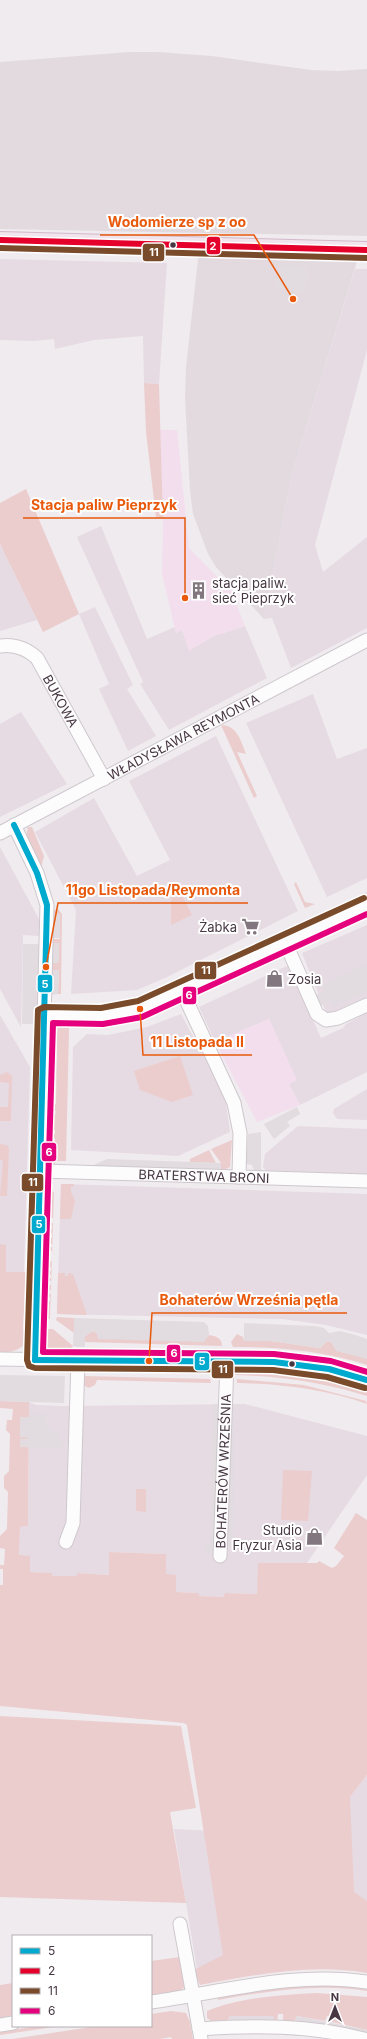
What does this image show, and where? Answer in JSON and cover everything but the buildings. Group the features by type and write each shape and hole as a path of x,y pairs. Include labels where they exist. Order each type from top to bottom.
{"main road":[{"path":"0,240 367,250"}],"street":[{"name":"WŁADYSŁAWA REYMONTA","path":"0,833 367,640"},
{"name":"BUKOWA","path":"0,646 14,646 24,649 37,658 104,779"},
{"path":"14,825 37,873 46,905 45,1015 35,1360"},
{"path":"45,1015 99,1016 120,1014 140,1009 367,905"},
{"path":"285,942 317,1014 326,1020 338,1018 367,1005"},
{"path":"182,991 234,1103 240,1133 239,1177"},
{"name":"BRATERSTWA BRONI","path":"41,1171 367,1181"},
{"path":"0,1359 262,1362 306,1365 329,1369 367,1380"},
{"path":"66,1542 73,1523 78,1360"},
{"name":"BOHATERÓW WRZEŚNIA","path":"220,1556 227,1362"},
{"path":"180,1924 200,2034 298,2027 340,2032 364,2039"},
{"path":"152,2002 262,1983 333,1979 367,1982"},
{"path":"0,2025 12,2023"}],"shaded area":[{"path":"129,52 158,52 212,56 311,70 338,71 367,69 367,236 0,229 0,62"},
{"path":"199,250 359,255 292,473 264,619 216,567 208,554 193,514 190,491 185,398 186,367"},
{"path":"0,259 167,263 159,384 144,383 143,336 94,340 55,349 54,339 34,341 0,340"},
{"path":"280,266 309,267 305,293 275,286"},
{"path":"355,269 367,269 367,350 315,545 323,572 367,537 367,628 291,668 272,618 264,619 292,473"},
{"path":"144,383 159,384 163,519 156,517 146,432"},
{"path":"160,430 177,430 189,548 231,591 245,626 214,636 189,651 182,630 176,633 162,574 163,519"},
{"path":"26,489 79,614 43,632 0,544 0,503"},
{"path":"101,526 147,639 175,627 176,633 182,630 189,650 214,636 245,626 267,678 169,730 140,684 143,682 77,537"},
{"path":"0,544 37,620 0,631"},
{"path":"95,607 133,685 127,689 156,736 128,751 99,689 109,684 79,614"},
{"path":"313,694 337,759 367,748 367,878 327,897 246,723"},
{"path":"21,712 67,784 0,817 0,724"},
{"path":"221,725 231,728 240,739 246,754 237,752 257,796 254,798"},
{"path":"216,736 298,911 167,977 137,990 71,994 76,910 35,832 94,798 137,876 170,860 129,781"},
{"path":"28,827 32,827 44,856 41,868 26,837"},
{"path":"0,847 39,919 39,936 23,935 21,1027 0,989"},
{"path":"296,882 305,902 315,904 305,908 294,884"},
{"path":"179,889 192,915 171,925 171,893"},
{"path":"367,892 367,900 341,911 344,907 344,903"},
{"path":"58,909 62,914 61,994 58,994 59,971 51,970 52,963 59,963 52,939 60,939 60,914 52,914 54,910"},
{"path":"52,914 60,914 60,938 52,938"},
{"path":"367,925 367,997 327,1015 302,953"},
{"path":"52,943 59,943 59,963 52,963"},
{"path":"23,944 41,944 39,1024 22,1024"},
{"path":"367,964 367,992 341,1004 340,1000 338,1002 339,1005 334,1007 330,1000 320,1006 315,995 325,992 322,985"},
{"path":"289,965 321,1038 343,1028 346,1024 367,1013 367,1072 300,1105 289,1084 296,1080 269,1019 215,1042 199,1007"},
{"path":"51,970 59,970 58,994 51,995"},
{"path":"181,1014 225,1096 230,1132 178,1156 71,1150 73,1047 87,1034 108,1035 147,1027"},
{"path":"0,1015 30,1067 24,1272 0,1273"},
{"path":"269,1019 297,1080 289,1084 300,1105 257,1122 215,1042"},
{"path":"65,1020 66,1024 69,1024 66,1161 55,1161 55,1166 51,1166 48,1163 47,1154 54,1154 55,1146 48,1146 47,1143 55,1142 55,1138 48,1138 48,1135 55,1134 55,1130 48,1129 48,1116 55,1115 56,1111 49,1111 49,1105 56,1104 57,1036 50,1035 55,1024"},
{"path":"180,1056 193,1095 172,1102 140,1090 134,1071"},
{"path":"7,1072 12,1076 11,1121 0,1121 0,1107 8,1107 9,1083 0,1082 0,1075"},
{"path":"367,1089 367,1120 337,1119 333,1113 334,1109"},
{"path":"297,1107 300,1114 287,1122 290,1126 274,1139 264,1124"},
{"path":"298,1126 367,1129 367,1175 267,1172 263,1167 265,1154"},
{"path":"261,1132 261,1169 264,1174 252,1173 254,1170 252,1165 246,1164 248,1134"},
{"path":"232,1140 230,1167 221,1169 221,1163 211,1149"},
{"path":"0,1144 7,1145 9,1148 7,1196 0,1196 3,1160 0,1160"},
{"path":"32,1148 36,1153 31,1259 29,1261"},
{"path":"209,1150 216,1163 190,1162 190,1159"},
{"path":"107,1159 221,1163 221,1173 85,1169"},
{"path":"61,1184 367,1194 367,1335 326,1325 282,1319 57,1314"},
{"path":"61,1184 74,1184 74,1186 71,1186 71,1192 75,1201 71,1219 60,1219"},
{"path":"46,1190 54,1192 52,1256 52,1251 44,1250 44,1247 52,1247 52,1244 45,1243 45,1238 52,1238 52,1233 45,1233 45,1229 52,1229 52,1225 45,1225 45,1223 53,1223 53,1218 45,1218"},
{"path":"0,1244 6,1245 6,1272 26,1272 23,1329 30,1329 27,1340 21,1348 6,1352 0,1352"},
{"path":"52,1261 51,1290 43,1290 43,1285 51,1285 51,1281 43,1281 43,1278 51,1278 51,1275 44,1274 44,1272 51,1271 51,1267 44,1267 44,1262"},
{"path":"28,1273 32,1278 31,1318 27,1318"},
{"path":"58,1273 65,1273 65,1276 68,1276 68,1273 73,1274 87,1315 57,1314"},
{"path":"43,1294 51,1294 50,1319 42,1319 43,1301 50,1301 50,1297 43,1297"},
{"path":"57,1317 74,1318 74,1333 56,1320"},
{"path":"74,1318 204,1322 208,1326 209,1335 204,1342 98,1339 97,1334 93,1331 85,1336 85,1347 79,1347 73,1346"},
{"path":"244,1323 314,1326 324,1328 329,1333 340,1331 355,1335 367,1339 367,1359 336,1351 331,1342 326,1342 320,1348 271,1341 244,1341"},
{"path":"42,1329 53,1329 73,1346 65,1353 55,1353 50,1350 44,1341"},
{"path":"93,1331 98,1334 98,1339 205,1339 209,1335 218,1338 221,1341 222,1346 84,1342 85,1336"},
{"path":"237,1334 243,1337 244,1341 271,1341 320,1348 327,1341 331,1342 335,1347 367,1359 367,1365 317,1353 267,1348 233,1347 231,1342"},
{"path":"99,1350 203,1352 203,1356 99,1354"},
{"path":"102,1365 140,1366 139,1373 102,1372"},
{"path":"158,1366 202,1367 202,1374 158,1373"},
{"path":"244,1368 291,1373 337,1381 367,1389 367,1396 317,1383 284,1378 232,1375"},
{"path":"0,1375 65,1376 64,1403 0,1401"},
{"path":"82,1376 210,1379 211,1383 97,1380 95,1385 89,1388 83,1385"},
{"path":"237,1379 304,1385 366,1401 367,1404 303,1388 237,1383"},
{"path":"0,1401 29,1402 28,1526 20,1527 19,1555 30,1556 30,1572 52,1573 52,1576 77,1576 77,1573 109,1575 109,1552 166,1554 166,1574 176,1575 176,1592 199,1593 199,1596 224,1597 225,1593 257,1594 258,1563 317,1563 319,1561 332,1568 336,1566 344,1556 334,1548 356,1513 367,1520 367,1775 350,1797 354,1892 367,1901 367,1973 325,1969 304,1970 262,1974 200,1985 194,1970 223,1955 187,1725 184,1723 0,1706 0,1585 3,1585 3,1569 0,1569 0,1565 4,1565 5,1549 0,1548 0,1536 7,1529 8,1492 4,1488 4,1476 9,1471 10,1434 6,1430 7,1420 12,1420 13,1409 0,1408"},
{"path":"29,1402 36,1405 62,1406 245,1404 367,1436 367,1475 307,1563 259,1563 257,1594 225,1593 225,1597 199,1596 199,1593 176,1592 166,1575 166,1554 109,1552 109,1575 77,1573 77,1576 51,1576 51,1573 30,1572 19,1556 20,1527 28,1526"},
{"path":"213,1404 234,1404 233,1547 222,1547 222,1553 205,1553 205,1544 210,1544"},
{"path":"29,1413 47,1414 46,1428 52,1429 52,1433 60,1433 60,1440 63,1441 63,1448 20,1447 20,1439 28,1438 20,1437 20,1417 29,1417"},
{"path":"283,1470 312,1471 308,1521 281,1520"},
{"path":"136,1489 146,1489 146,1512 136,1511"},
{"path":"0,1716 181,1726 196,1808 170,1812 186,1903 0,1897"},
{"path":"367,1775 367,1965 197,1970 174,1829 271,1834 350,1797"},
{"path":"180,1957 185,1986 178,1992 152,1997 152,1961"},
{"path":"12,1983 12,2019 0,2021 0,1985"},
{"path":"333,1984 367,1988 367,1991 330,1988 292,1989 218,2000 218,1997 266,1988"},
{"path":"317,1993 367,1997 367,2030 332,2022 333,2017 327,2016 325,2021 297,2016 293,2024 283,2024 283,2014 278,2014 277,2024 230,2016 228,2020 211,2021 207,2018 207,2011 233,2003 261,1998"},
{"path":"171,2011 186,2013 190,2022 193,2039 172,2039 171,2037 160,2039 12,2039 91,2027 152,2027 152,2014"},
{"path":"230,2016 273,2016 276,2024 227,2024"},
{"path":"297,2016 367,2030 367,2037 293,2024"},
{"path":"32,2027 53,2027 0,2035 0,2032"}],"transit line":[{"name":"2","path":"0,240 367,250"},
{"name":"11","path":"0,248 367,258"},
{"name":"5","path":"14,825 37,873 47,905 35,1360"},
{"name":"11","path":"364,898 138,1001 101,1008 44,1007 38,1010 27,1360 29,1366 35,1368 273,1370 327,1377 365,1388"},
{"name":"6","path":"367,914 142,1017 103,1024 53,1023 43,1352 274,1354 331,1361 367,1372"},
{"name":"5","path":"35,1360 274,1362 329,1369 367,1380"}],"place":[{"name":"Wodomierze sp z oo","path":"293,299"},
{"name":"stacja paliw. sieć Pieprzyk","path":"199,590"},
{"name":"Stacja paliw Pieprzyk","path":"185,598"},
{"name":"Żabka","path":"250,927"},
{"name":"11go Listopada/Reymonta","path":"46,967"},
{"name":"Zosia","path":"275,979"},
{"name":"11 Listopada II","path":"140,1009"},
{"name":"Bohaterów Września pętla","path":"149,1361"},
{"name":"Studio Fryzur Asia","path":"315,1537"}]}
